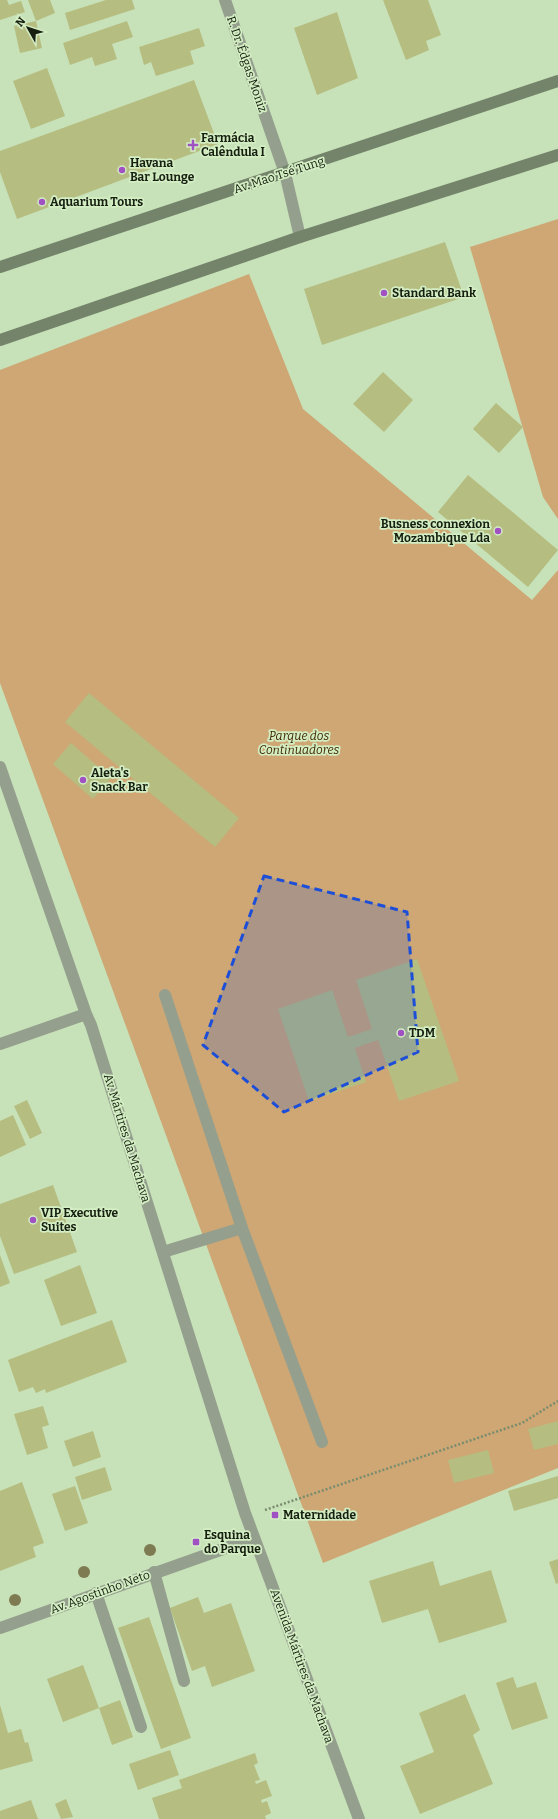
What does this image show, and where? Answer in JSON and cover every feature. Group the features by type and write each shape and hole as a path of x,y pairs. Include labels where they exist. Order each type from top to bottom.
{"main road":[{"name":"Av. Mao Tsé Tung","path":"0,267 558,81"},
{"path":"0,340 300,237 558,155"}],"street":[{"name":"R. Dr. Édgas Moniz","path":"225,0 285,173 300,237"},
{"name":"Av. Mártires da Machava","path":"0,767 91,1025 246,1515"},
{"path":"165,995 242,1228 322,1442"},
{"path":"0,1044 86,1014"},
{"path":"163,1252 242,1228"},
{"name":"Avenida Mártires da Machava","path":"246,1515 359,1819"},
{"name":"Av. Agostinho Neto","path":"0,1628 154,1572 254,1538"},
{"path":"154,1572 184,1681"},
{"path":"96,1593 141,1727"}],"path":[{"path":"246,1515 522,1423 558,1401"}],"highlighted area":[{"path":"264,876 407,912 418,1052 284,1112 203,1045"}],"green space":[{"path":"558,219 558,519 543,497 470,247"},
{"name":"Parque dos Continuadores","path":"249,274 303,409 532,600 558,570 558,1468 323,1563 0,683 0,370"}],"building":[{"path":"0,0 7,0 9,5 21,1 25,12 0,20"},
{"path":"28,0 50,0 55,13 36,21"},
{"path":"106,0 132,0 135,9 70,30 65,13"},
{"path":"383,0 428,0 441,35 426,41 429,50 406,60"},
{"path":"337,12 358,78 317,95 294,28"},
{"path":"36,21 42,48 20,53 14,26"},
{"path":"127,21 133,37 112,44 117,59 95,66 92,57 70,65 63,43"},
{"path":"199,28 205,46 190,51 194,64 156,76 151,62 144,65 139,47"},
{"path":"47,68 65,116 31,129 13,81"},
{"path":"194,80 218,144 17,219 0,172 0,151"},
{"name":"Standard Bank","path":"445,242 464,297 322,345 304,289"},
{"path":"383,372 413,400 384,432 353,404"},
{"path":"496,403 523,427 499,453 473,429"},
{"name":"Busness connexion Mozambique Lda","path":"468,475 558,550 528,587 438,512"},
{"path":"89,693 239,818 215,847 65,722"},
{"path":"71,743 111,778 93,799 53,764"},
{"name":"TDM","path":"417,959 459,1081 399,1101 378,1040 355,1048 366,1082 309,1101 278,1009 332,990 348,1037 372,1029 356,980"},
{"path":"27,1100 42,1133 30,1139 14,1106"},
{"path":"13,1115 26,1145 0,1157 0,1121"},
{"name":"VIP Executive Suites","path":"53,1185 77,1252 14,1274 0,1236 0,1204"},
{"path":"0,1255 10,1283 0,1287"},
{"path":"80,1265 97,1313 61,1326 44,1280"},
{"path":"112,1320 127,1362 46,1393 45,1389 36,1393 33,1387 19,1392 8,1360"},
{"path":"43,1406 49,1425 42,1427 48,1448 27,1455 14,1414"},
{"path":"558,1421 558,1444 534,1450 528,1429"},
{"path":"93,1431 101,1457 73,1467 64,1441"},
{"path":"488,1450 494,1473 454,1483 448,1460"},
{"path":"105,1467 112,1490 82,1500 75,1477"},
{"path":"558,1476 558,1498 514,1511 508,1491"},
{"path":"22,1482 44,1543 33,1547 36,1557 0,1571 0,1491"},
{"path":"75,1486 88,1523 65,1531 52,1494"},
{"path":"558,1559 558,1583 556,1584 549,1562"},
{"path":"433,1561 440,1586 491,1570 507,1622 439,1643 428,1609 382,1623 369,1581"},
{"path":"198,1597 204,1613 231,1603 255,1671 212,1687 205,1666 192,1671 170,1608"},
{"path":"149,1617 191,1738 161,1749 118,1628"},
{"path":"83,1665 99,1708 63,1722 47,1679"},
{"path":"513,1677 517,1688 536,1682 548,1718 512,1730 496,1683"},
{"path":"465,1694 480,1730 473,1735 493,1784 420,1814 400,1766 434,1752 419,1713"},
{"path":"120,1700 133,1737 112,1745 99,1708"},
{"path":"0,1705 8,1733 21,1729 25,1743 28,1742 33,1761 0,1770"},
{"path":"170,1750 179,1775 138,1790 129,1764"},
{"path":"255,1753 258,1763 254,1765 260,1780 255,1781 256,1784 266,1780 272,1796 261,1800 262,1803 267,1801 271,1813 265,1816 266,1819 159,1819 152,1798 182,1788 179,1780"},
{"path":"66,1799 73,1817 61,1819 55,1804"},
{"path":"31,1800 38,1819 0,1819 0,1811"}],"place":[{"name":"Farmácia Calêndula I","path":"193,145"},
{"name":"Havana Bar Lounge","path":"122,170"},
{"name":"Aquarium Tours","path":"42,202"},
{"name":"Standard Bank","path":"384,293"},
{"name":"Busness connexion Mozambique Lda","path":"498,531"},
{"name":"Aleta's Snack Bar","path":"83,780"},
{"name":"TDM","path":"401,1033"},
{"name":"VIP Executive Suites","path":"33,1220"},
{"name":"Maternidade","path":"275,1515"},
{"name":"Esquina do Parque","path":"196,1542"}]}
